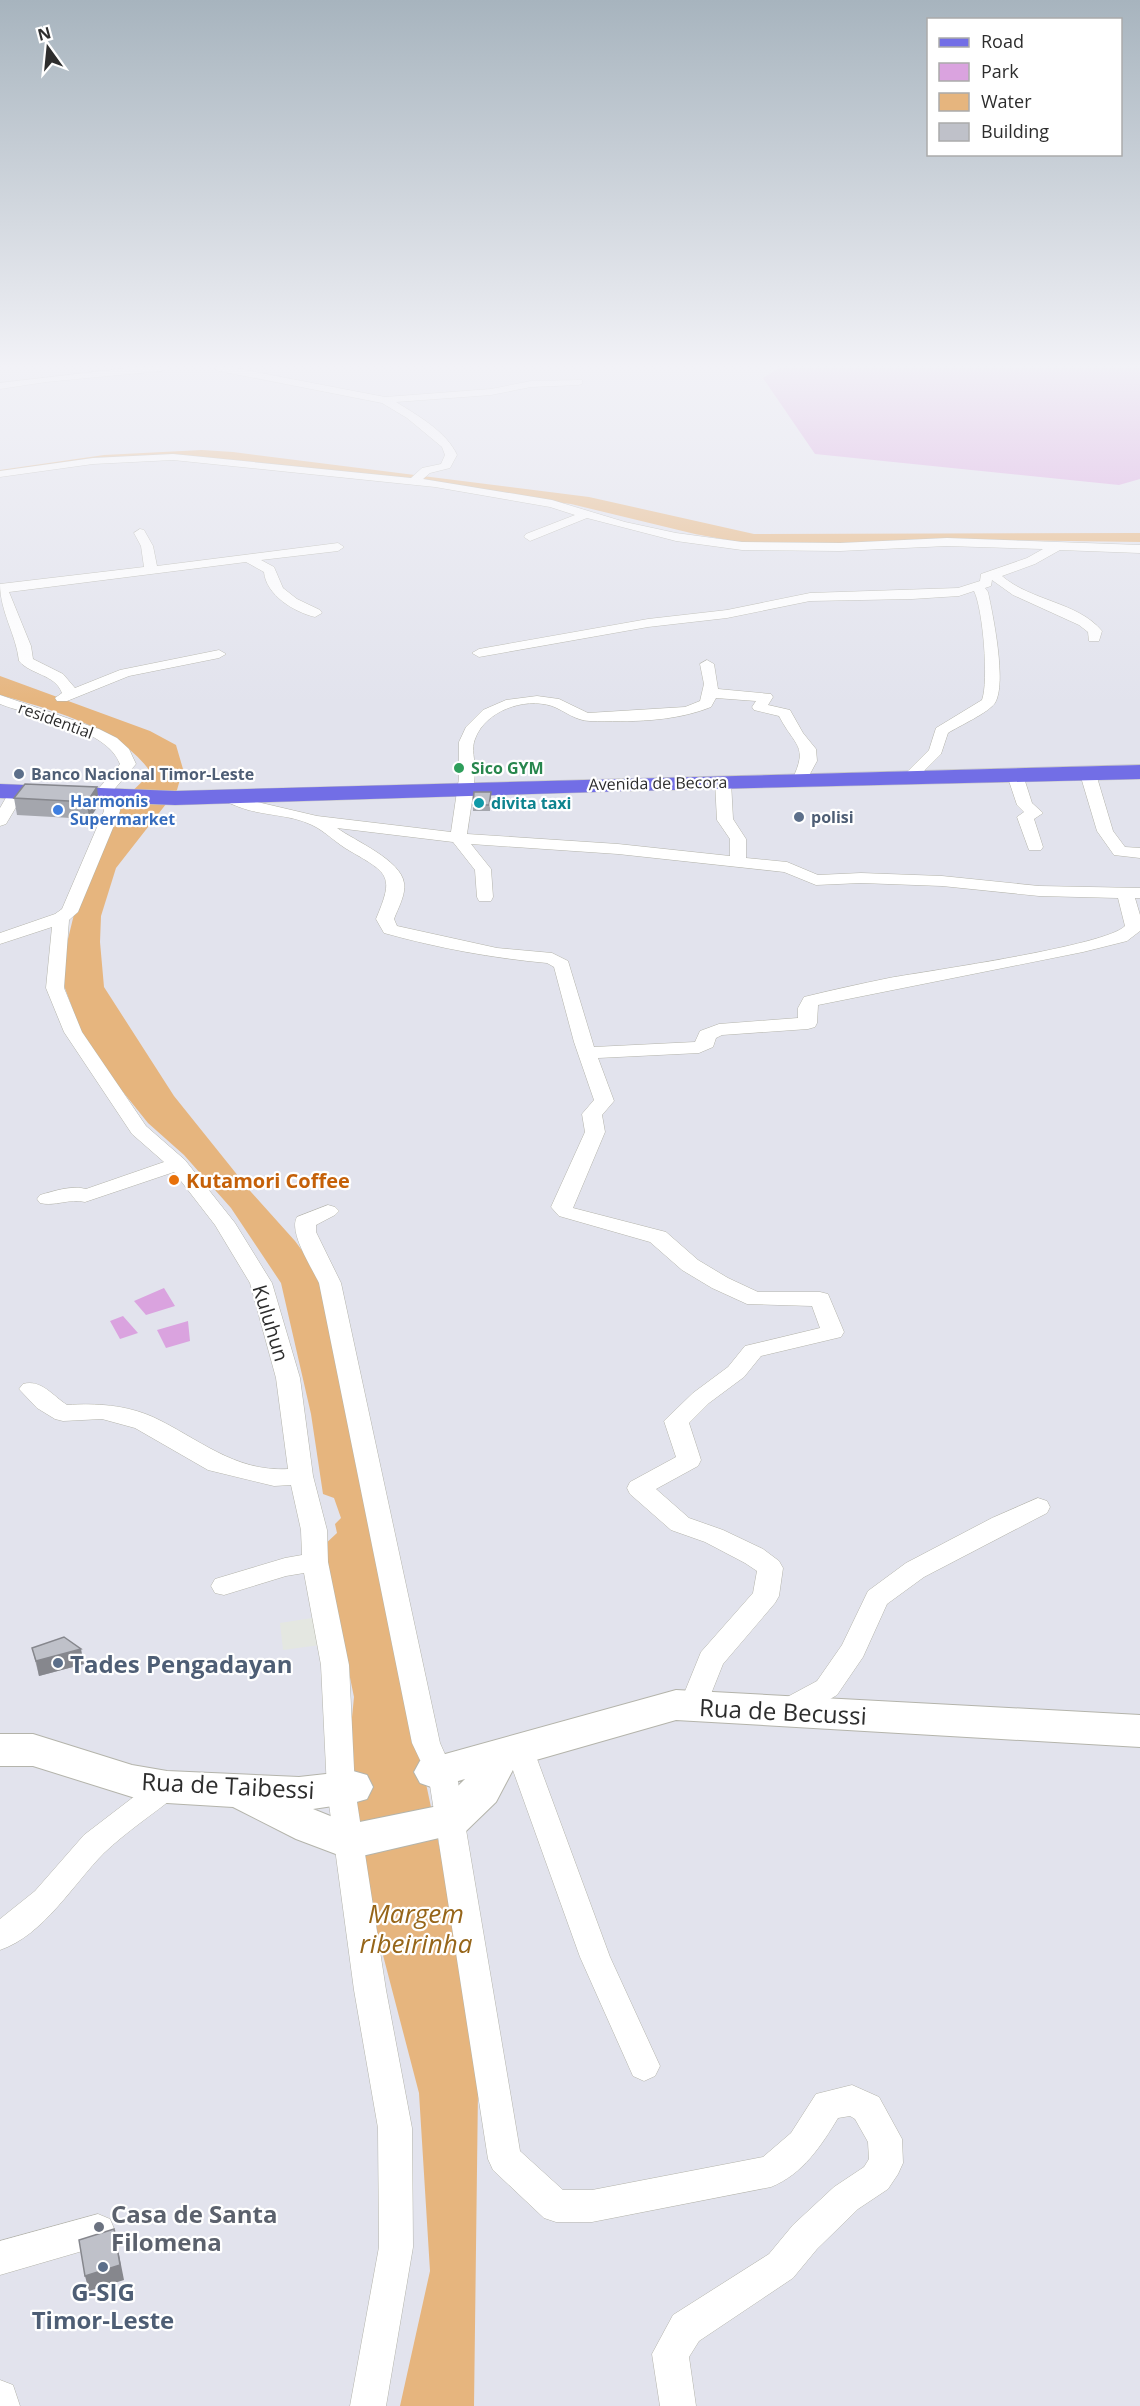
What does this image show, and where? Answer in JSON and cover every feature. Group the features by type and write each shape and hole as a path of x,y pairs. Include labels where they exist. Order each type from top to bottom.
{"main road":[{"name":"Avenida de Becora","path":"109,797 175,798 1140,772"},
{"path":"8,791 109,797"}],"street":[{"path":"396,480 552,504 622,525 676,537 742,546 840,547 947,542 1140,549"},
{"path":"530,537 588,514"},
{"path":"140,533 147,546 151,569"},
{"path":"479,653 648,623 727,614 810,597 959,592 986,583 986,577 1031,561 1073,538 1134,535"},
{"path":"219,654 125,673 66,696 66,683 26,662 24,646 0,589 339,547"},
{"path":"247,558 267,566 270,570 270,577 286,598 315,614"},
{"path":"994,575 1005,587 1083,620 1095,631 1094,638"},
{"path":"909,778 936,751 941,731 988,702 992,692 991,646 982,592 976,586"},
{"path":"485,897 483,869 458,838 468,767 466,742 478,719 488,711 528,701 551,701 574,714 587,717 688,711 706,704 712,681 707,664"},
{"path":"710,693 766,697 759,707 786,713 796,735 808,749 809,761 800,780"},
{"name":"residential","path":"0,699 72,722 121,749 128,759 128,764 109,797"},
{"path":"1088,774 1105,831 1120,852 1140,853"},
{"path":"1015,775 1025,805 1035,813 1025,817 1035,847"},
{"path":"723,782 725,820 737,832 741,850 737,862"},
{"path":"0,821 8,791"},
{"path":"227,796 248,805 317,820 458,838 618,849 787,867 816,880 861,878 942,880 1039,891 1131,892 1128,900 1134,927 1130,933 1120,937 1050,955 911,978 810,1001 807,1008 808,1023 719,1030 707,1035 706,1043 699,1047 587,1053"},
{"path":"0,939 61,918 69,912 112,811 109,797"},
{"path":"317,820 339,838 380,863 393,875 396,880 395,891 385,919 390,928 404,934 497,953 552,958 560,962 604,1101 592,1114 595,1132 562,1207 566,1212 658,1237 690,1265 749,1297 763,1301 820,1299 833,1332 753,1351 736,1372 701,1398 676,1421 689,1460 639,1488 680,1524 714,1536 770,1568 766,1596 711,1659 693,1706"},
{"name":"Kuluhun","path":"61,918 56,988 73,1032 139,1130 178,1164 224,1223 261,1283 288,1378 301,1476 314,1530 315,1562 335,1665 352,1842 370,1990 395,2128 396,2247 368,2406"},
{"path":"47,1200 78,1193 85,1196 178,1164"},
{"path":"328,1212 305,1222 305,1232 330,1283 426,1743 438,1771 505,2159 556,2206 592,2206 771,2171 803,2144 828,2105 852,2100 867,2108 885,2139 886,2163 876,2178 846,2198 805,2237 781,2266 686,2328 670,2354 678,2406"},
{"path":"31,1389 45,1402 63,1413 102,1411 143,1422 217,1464 274,1478 301,1476"},
{"path":"786,1711 827,1688 852,1650 877,1598 915,1570 1038,1507"},
{"path":"224,1586 285,1568 315,1562"},
{"name":"Rua de Becussi","path":"438,1771 676,1705 1140,1731"},
{"name":"Rua de Taibessi","path":"0,1750 33,1750 132,1781 167,1787 299,1794 347,1788"},
{"path":"238,1791 311,1827 352,1842 445,1822 481,1790 510,1751"},
{"path":"510,1751 595,1957 644,2066"},
{"path":"0,1937 46,1900 94,1844 167,1787"},
{"path":"0,2258 98,2231"},
{"path":"0,2398 2,2406"}],"shaded area":[{"path":"325,1616 320,1645 283,1650 280,1623"}],"green space":[{"path":"1073,480 1136,480 1119,485"},
{"path":"164,1288 175,1306 146,1315 134,1301"},
{"path":"123,1316 138,1333 120,1339 110,1321"},
{"path":"188,1321 190,1341 166,1348 157,1330"}],"water":[{"path":"384,480 457,480 589,497 754,534 1140,533 1140,542 932,539 876,543 749,544 695,534 571,504"},
{"name":"Margem ribeirinha","path":"0,676 150,731 176,745 183,769 177,790 116,868 101,916 100,942 104,987 174,1096 251,1192 295,1241 315,1268 326,1295 351,1428 459,1940 478,2090 474,2406 400,2406 430,2271 419,2093 378,1936 347,1768 354,1697 323,1546 337,1533 335,1524 341,1518 334,1498 323,1494 311,1414 281,1283 231,1208 184,1155 148,1123 111,1077 82,1034 63,983 67,943 76,906 116,820 119,804 151,773 138,757 103,732 62,714 0,695"}],"building":[{"path":"25,784 97,787 87,802 14,798"},
{"path":"474,792 491,792 489,805 473,805"},
{"path":"64,1637 81,1649 36,1661 32,1648"},
{"path":"114,2229 120,2265 85,2276 79,2240"}],"place":[{"name":"Sico GYM","path":"459,768"},
{"name":"Banco Nacional Timor-Leste","path":"19,774"},
{"name":"divita taxi","path":"479,803"},
{"name":"Harmonis Supermarket","path":"58,810"},
{"name":"polisi","path":"799,817"},
{"name":"Kutamori Coffee","path":"174,1180"},
{"name":"Tades Pengadayan","path":"58,1663"},
{"name":"Casa de Santa Filomena","path":"99,2227"},
{"name":"G-SIG Timor-Leste","path":"103,2267"}]}
